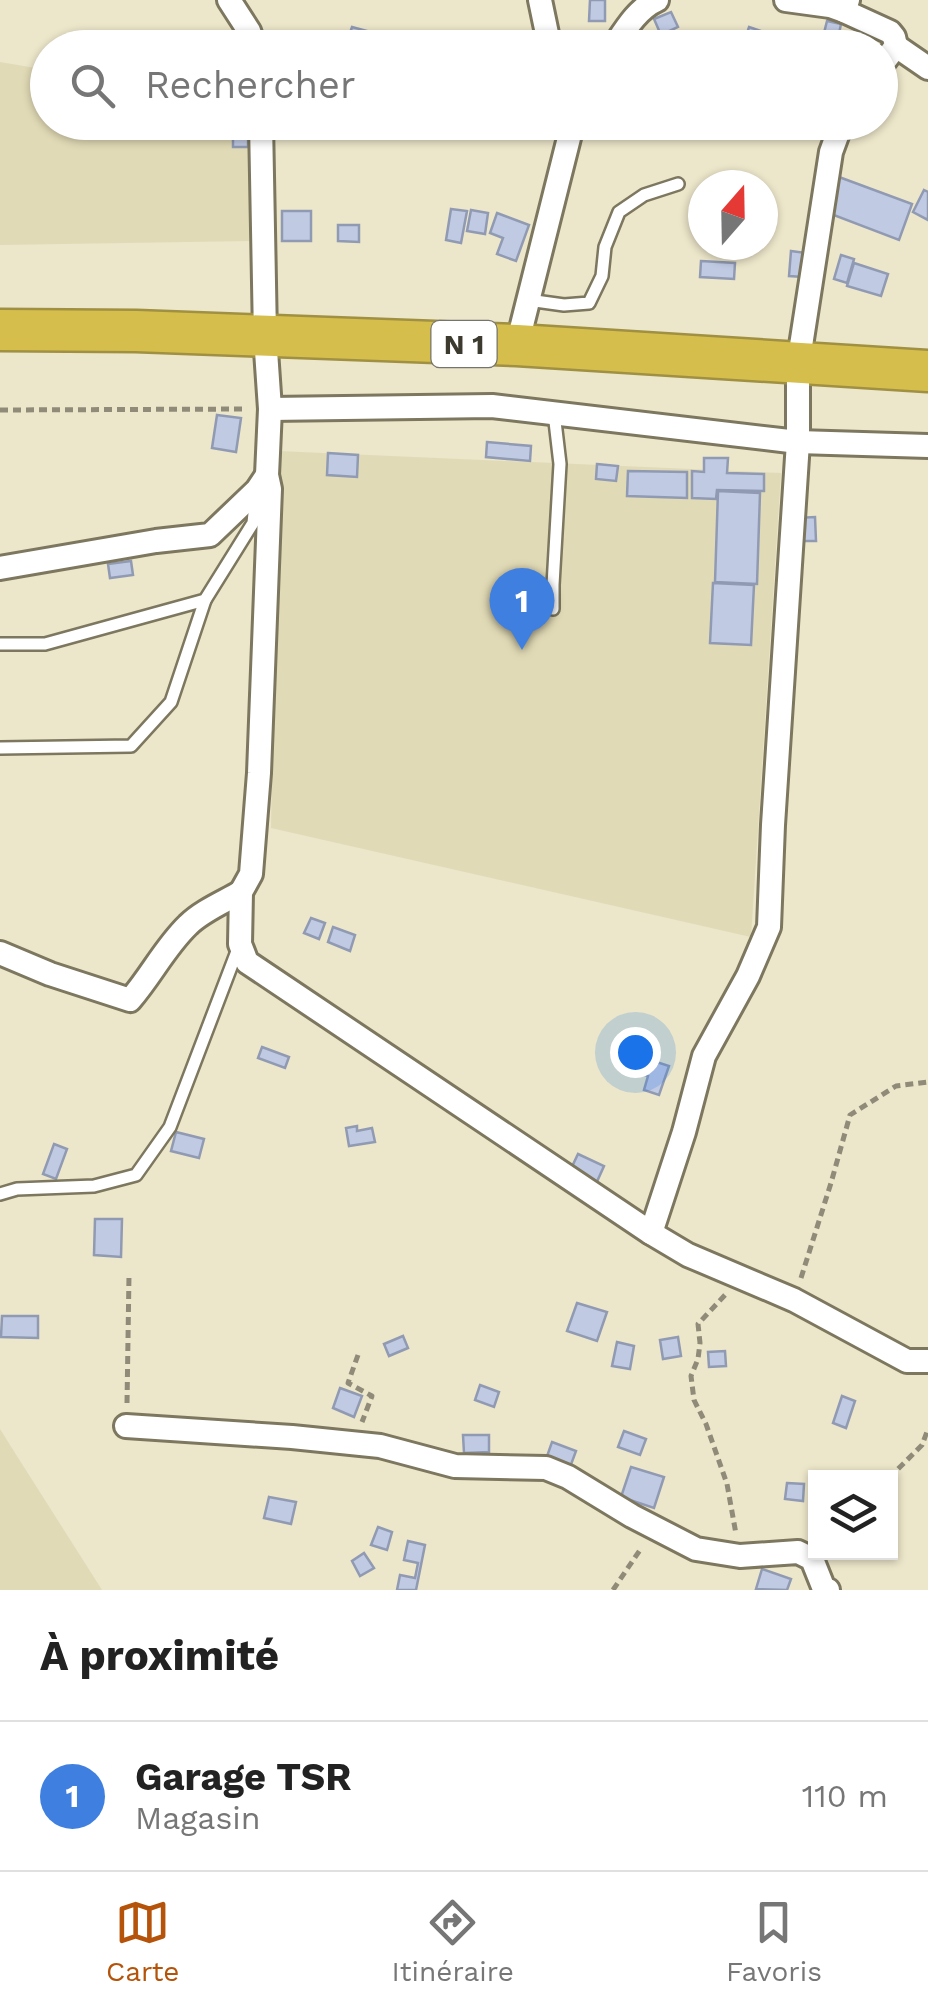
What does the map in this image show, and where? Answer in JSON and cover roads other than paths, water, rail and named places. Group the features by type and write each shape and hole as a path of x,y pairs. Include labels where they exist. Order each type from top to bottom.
{"highway":[{"name":"N 1","path":"0,330 517,345 928,372"}],"street":[{"path":"229,0 248,30"},
{"path":"540,0 546,30"},
{"path":"625,30 650,2 657,0"},
{"path":"786,0 846,5 887,30"},
{"path":"898,47 928,68"},
{"path":"0,568 210,535 262,482 270,409 260,140"},
{"path":"517,345 568,140"},
{"path":"651,1232 704,1056 748,976 768,927 798,442 798,365 835,140"},
{"path":"270,409 492,406 798,442 928,446"},
{"path":"262,482 270,490 259,773 251,874 241,892 240,944 248,962 688,1255 794,1300 907,1361 928,1361"},
{"path":"0,953 130,1000 190,922 241,892"},
{"path":"126,1426 380,1446 455,1466 546,1468 696,1549 740,1556 798,1552 812,1559 819,1587"}],"lane":[{"path":"528,300 564,305 588,303 602,276 605,247 619,212 644,196 678,184"},
{"path":"553,609 560,464 554,413"},
{"path":"0,748 131,746 171,702 205,600 254,523 262,482"},
{"path":"0,644 45,644 205,600"},
{"path":"0,1194 94,1186 136,1175 170,1127 240,944"}],"place":[{"name":"Garage TSR","path":"522,650"}]}
